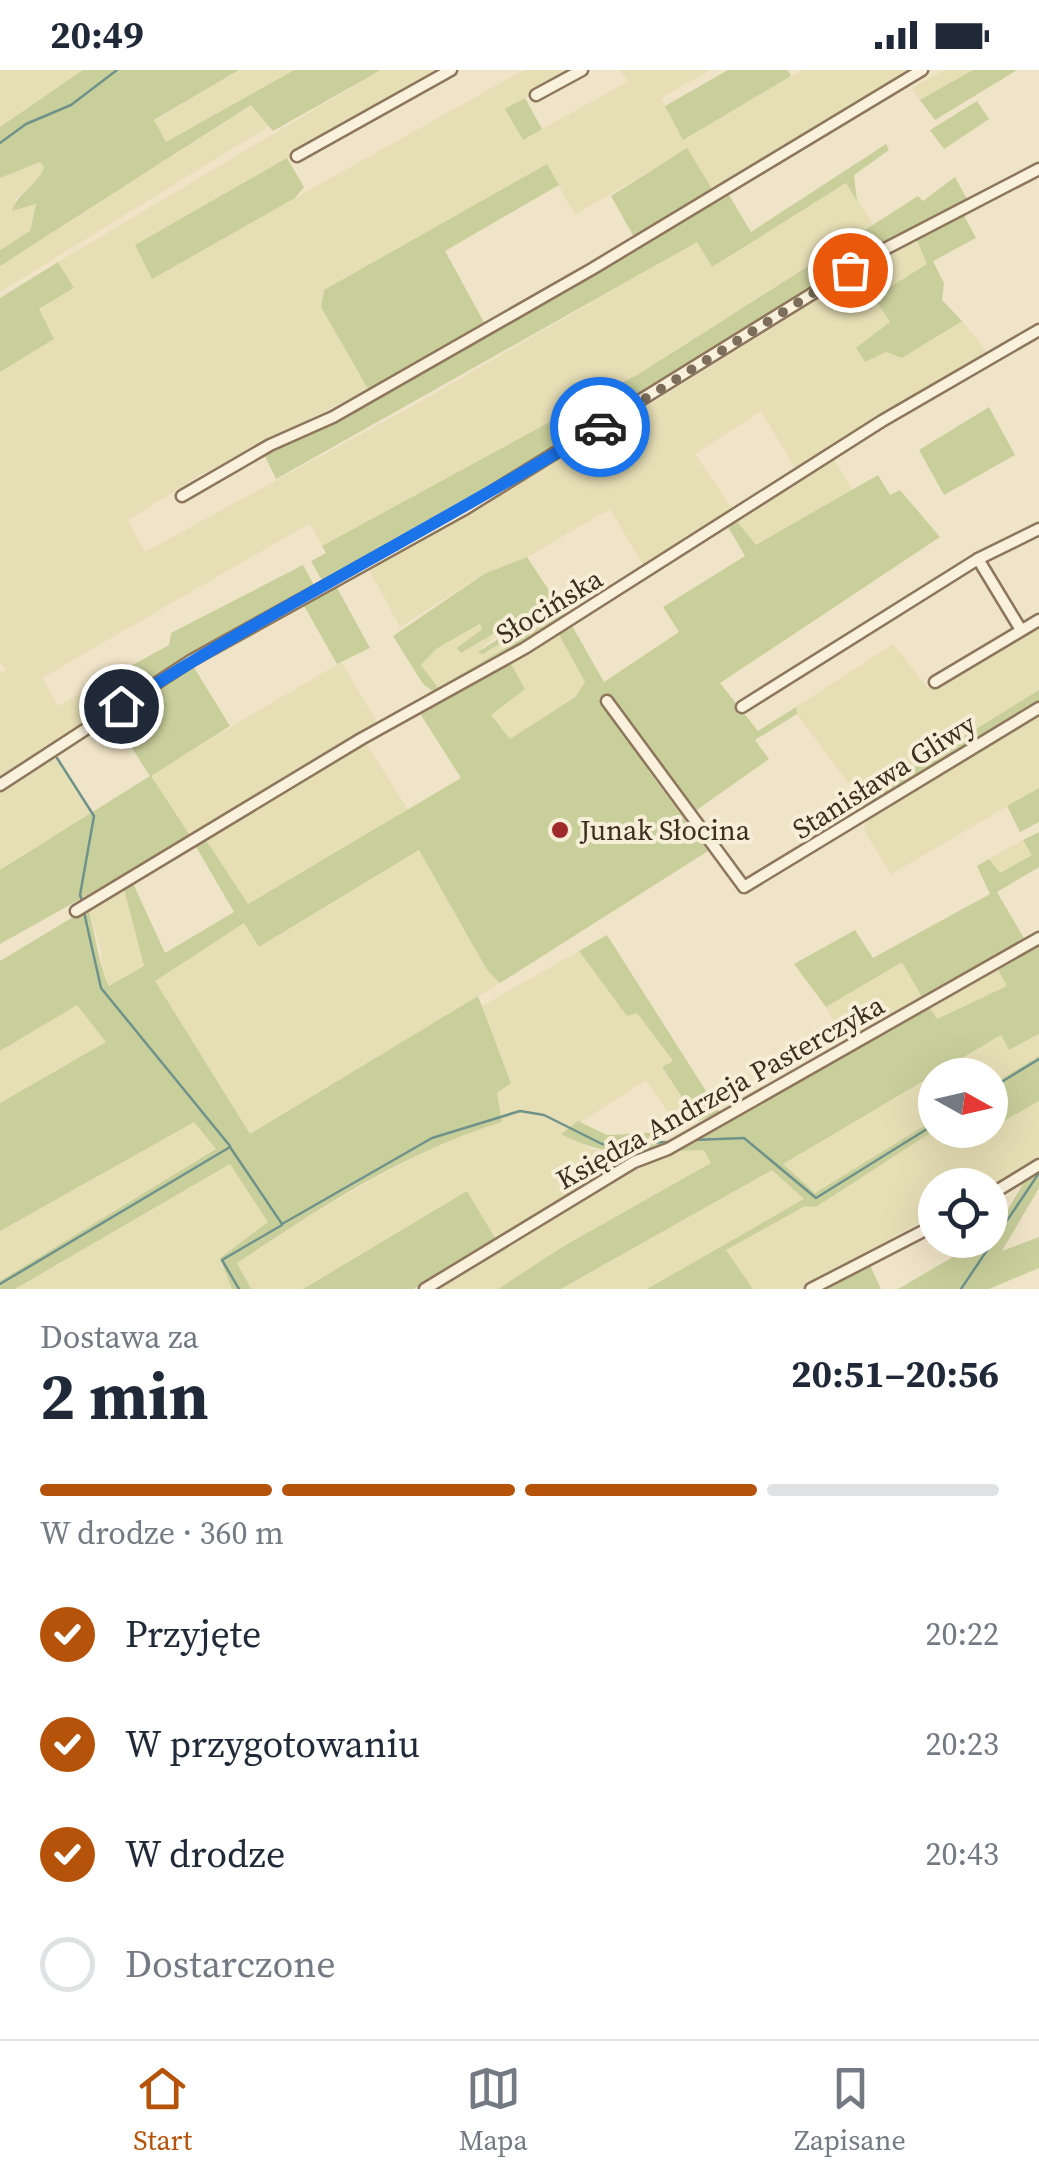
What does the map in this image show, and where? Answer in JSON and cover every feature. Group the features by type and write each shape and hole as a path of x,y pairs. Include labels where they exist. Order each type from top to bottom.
{"street":[{"path":"297,156 451,70"},
{"path":"536,95 582,70"},
{"path":"182,496 270,445 345,410 561,286 922,70"},
{"path":"0,785 192,660 463,510 883,250 1039,169"},
{"name":"Słocińska","path":"76,911 361,739 524,648 882,421 1039,330"},
{"path":"742,707 978,559 1039,529"},
{"path":"978,559 1021,630"},
{"path":"935,682 1039,620"},
{"name":"Stanisława Gliwy","path":"606,701 744,887 1039,708"},
{"name":"Księdza Andrzeja Pasterczyka","path":"425,1289 634,1162 668,1149 1039,938"},
{"path":"1008,1183 1039,1164"},
{"path":"810,1289 918,1234"}],"shaded area":[{"path":"0,70 83,70 0,127"},
{"path":"239,70 294,70 166,142 154,121"},
{"path":"381,70 444,70 136,245 152,278 524,70 576,70 506,109 523,139 628,82 620,70 710,70 661,98 683,139 802,70 914,70 714,192 687,149 575,215 547,165 324,290 321,307 368,389 200,475 128,520 145,552 427,398 697,241 711,266 847,183 873,224 642,372 345,537 322,546 310,523 42,678 58,706 85,691 98,716 0,778 0,674 7,670 0,662 0,372 54,339 39,310 74,288 58,262"},
{"path":"944,70 973,70 920,100 912,88"},
{"path":"252,105 269,126 0,292 0,266"},
{"path":"40,162 45,167 40,178 16,198 14,210 36,203 30,231 0,250 0,178"},
{"path":"916,238 928,264 874,296 890,322 856,349 865,362 886,352 902,358 962,321 988,353 797,471 761,411 695,454 734,511 645,568 610,509 527,557 484,574 400,627 368,568 627,419"},
{"path":"832,456 853,490 756,546 736,520"},
{"path":"554,598 556,602 487,643 479,652 483,654 560,608 564,613 437,689 421,664 436,649 481,624 482,628 458,648"},
{"path":"1039,624 1039,690 861,800 797,714 796,707 893,644 928,688"},
{"path":"558,633 585,682 575,696 509,740 491,715 525,689 510,662"},
{"path":"341,662 378,724 191,837 150,775"},
{"path":"1039,714 1039,788 891,874 864,831 866,821"},
{"path":"365,742 409,811 247,904 206,840"},
{"path":"57,756 93,813 0,870 0,792"},
{"path":"1023,840 1033,855 1000,874 989,859"},
{"path":"419,850 487,970 500,983 250,1134 154,981 245,922 260,947"},
{"path":"124,889 144,966 109,987 101,975 102,954 88,908"},
{"path":"579,951 627,1016 637,1013 673,1062 662,1068 698,1121 680,1130 646,1080 562,1134 593,1150 640,1152 497,1241 467,1191 303,1289 251,1289 236,1264 313,1213 448,1138 502,1122 497,1093 511,1082 482,1006"},
{"path":"902,961 923,999 846,1043 826,1007"},
{"path":"997,968 1008,986 936,1019 929,1006"},
{"path":"77,1004 106,1042 0,1103 0,1051"},
{"path":"1002,1034 1010,1050 1039,1034 1039,1056 1008,1075 1008,1058 961,1058"},
{"path":"918,1084 918,1129 815,1193 782,1164"},
{"path":"1039,1101 1039,1155 1034,1162 1008,1177 1008,1168 918,1168 918,1223 799,1289 753,1289 726,1250 805,1205 816,1207 918,1141 918,1148 1008,1148 1008,1119"},
{"path":"194,1121 216,1149 212,1153 0,1281 0,1231"},
{"path":"704,1150 712,1163 564,1246 498,1289 437,1289 642,1167 675,1151"},
{"path":"230,1164 269,1222 220,1258 232,1289 15,1289"},
{"path":"772,1170 805,1199 647,1289 562,1289"}],"green space":[{"path":"83,70 239,70 154,120 166,142 294,70 381,70 273,131 251,105 0,266 0,250 30,231 36,204 12,211 44,167 40,162 0,178 0,127"},
{"path":"728,70 788,70 791,76 683,140 665,106"},
{"path":"973,70 1017,70 935,120 920,100"},
{"path":"525,98 542,129 523,140 505,109"},
{"path":"977,101 989,119 944,149 930,130"},
{"path":"886,144 889,150 854,175 857,201 846,183 712,267 697,242 276,479 264,454 275,446 729,195 751,232"},
{"path":"687,148 714,192 634,237 611,196"},
{"path":"287,158 304,187 295,198 152,279 135,245"},
{"path":"547,164 559,185 445,251 485,324 368,389 321,307 324,290"},
{"path":"955,177 967,199 866,257 609,418 323,582 311,561 326,553 322,546 642,372 918,196 923,201"},
{"path":"962,212 976,238 933,261 944,283 942,300 962,321 902,358 886,352 865,362 856,348 890,322 874,297 927,264 916,238"},
{"path":"58,262 74,288 39,309 54,339 0,372 0,298"},
{"path":"989,407 1015,455 944,495 919,450"},
{"path":"878,475 890,495 900,490 940,537 720,683 758,731 796,707 797,714 755,740 769,759 691,814 655,765 648,770 708,851 500,983 487,970 419,850 259,947 244,923 155,981 250,1134 478,996 511,1083 497,1093 502,1122 398,1165 237,1263 251,1289 232,1289 220,1258 268,1222 230,1164 15,1289 0,1289 0,1281 216,1149 194,1122 0,1231 0,1103 106,1042 77,1005 0,1051 0,961 88,908 109,986 144,966 124,889 132,881 165,953 234,912 195,845 206,840 248,904 461,778 419,712 510,662 525,689 491,715 510,739 575,697 585,682 558,633 571,624 604,682 679,632 663,607 745,556 727,525 736,520 756,545"},
{"path":"527,557 554,598 461,653 457,648 482,629 480,624 436,649 421,665 438,688 564,613 567,618 435,693 423,684 393,636 484,574"},
{"path":"303,565 315,587 124,700 111,677 169,645 171,633"},
{"path":"336,586 370,648 337,664 303,604"},
{"path":"556,602 560,608 483,654 478,652"},
{"path":"193,666 230,726 151,776 191,837 0,944 0,870 150,776 113,719"},
{"path":"1039,690 1039,702 866,806 861,800"},
{"path":"1039,788 1039,822 1020,832 1007,806"},
{"path":"1039,832 1039,867 997,892 1025,940 923,999 902,962 826,1007 794,964 855,930 873,958 990,894 977,866 989,859 1000,873 1032,855 1023,840"},
{"path":"607,935 720,1113 698,1121 662,1067 673,1061 637,1013 627,1016 579,951"},
{"path":"1039,944 1039,1034 1009,1050 1001,1035 962,1058 918,1058 918,1084 783,1164 815,1193 918,1129 918,1141 816,1207 805,1206 726,1250 753,1289 647,1289 804,1199 772,1170 561,1289 498,1289 564,1246 711,1163 704,1150 675,1151 929,1006 937,1019 1007,986 997,968"},
{"path":"1039,1056 1039,1101 1008,1119 1008,1075"},
{"path":"578,1121 607,1135 663,1132 661,1146 610,1150 585,1145 561,1134"},
{"path":"1039,1173 1039,1188 1008,1241 1008,1209 1024,1182"},
{"path":"467,1191 497,1241 414,1289 303,1289"},
{"path":"1039,1237 1039,1268 989,1289 898,1289 951,1258 1008,1258 1008,1249"},
{"path":"869,1263 881,1289 821,1289"}],"waterway":[{"path":"0,143 26,124 71,105 117,70"},
{"path":"57,758 94,816 80,895 83,904"},
{"path":"84,912 101,988 230,1146"},
{"path":"1008,1078 1039,1059"},
{"path":"0,1284 230,1147 282,1224 432,1138 520,1111 544,1115 602,1144 670,1142"},
{"path":"693,1140 744,1138 816,1198 918,1135"},
{"path":"961,1289 1039,1173"},
{"path":"239,1289 222,1260 282,1225"}],"way so far":[{"path":"600,427 700,368 850,270"}],"place":[{"name":"Junak Słocina","path":"560,830"}],"route":[{"path":"121,706 192,660 463,510 600,427"}]}
